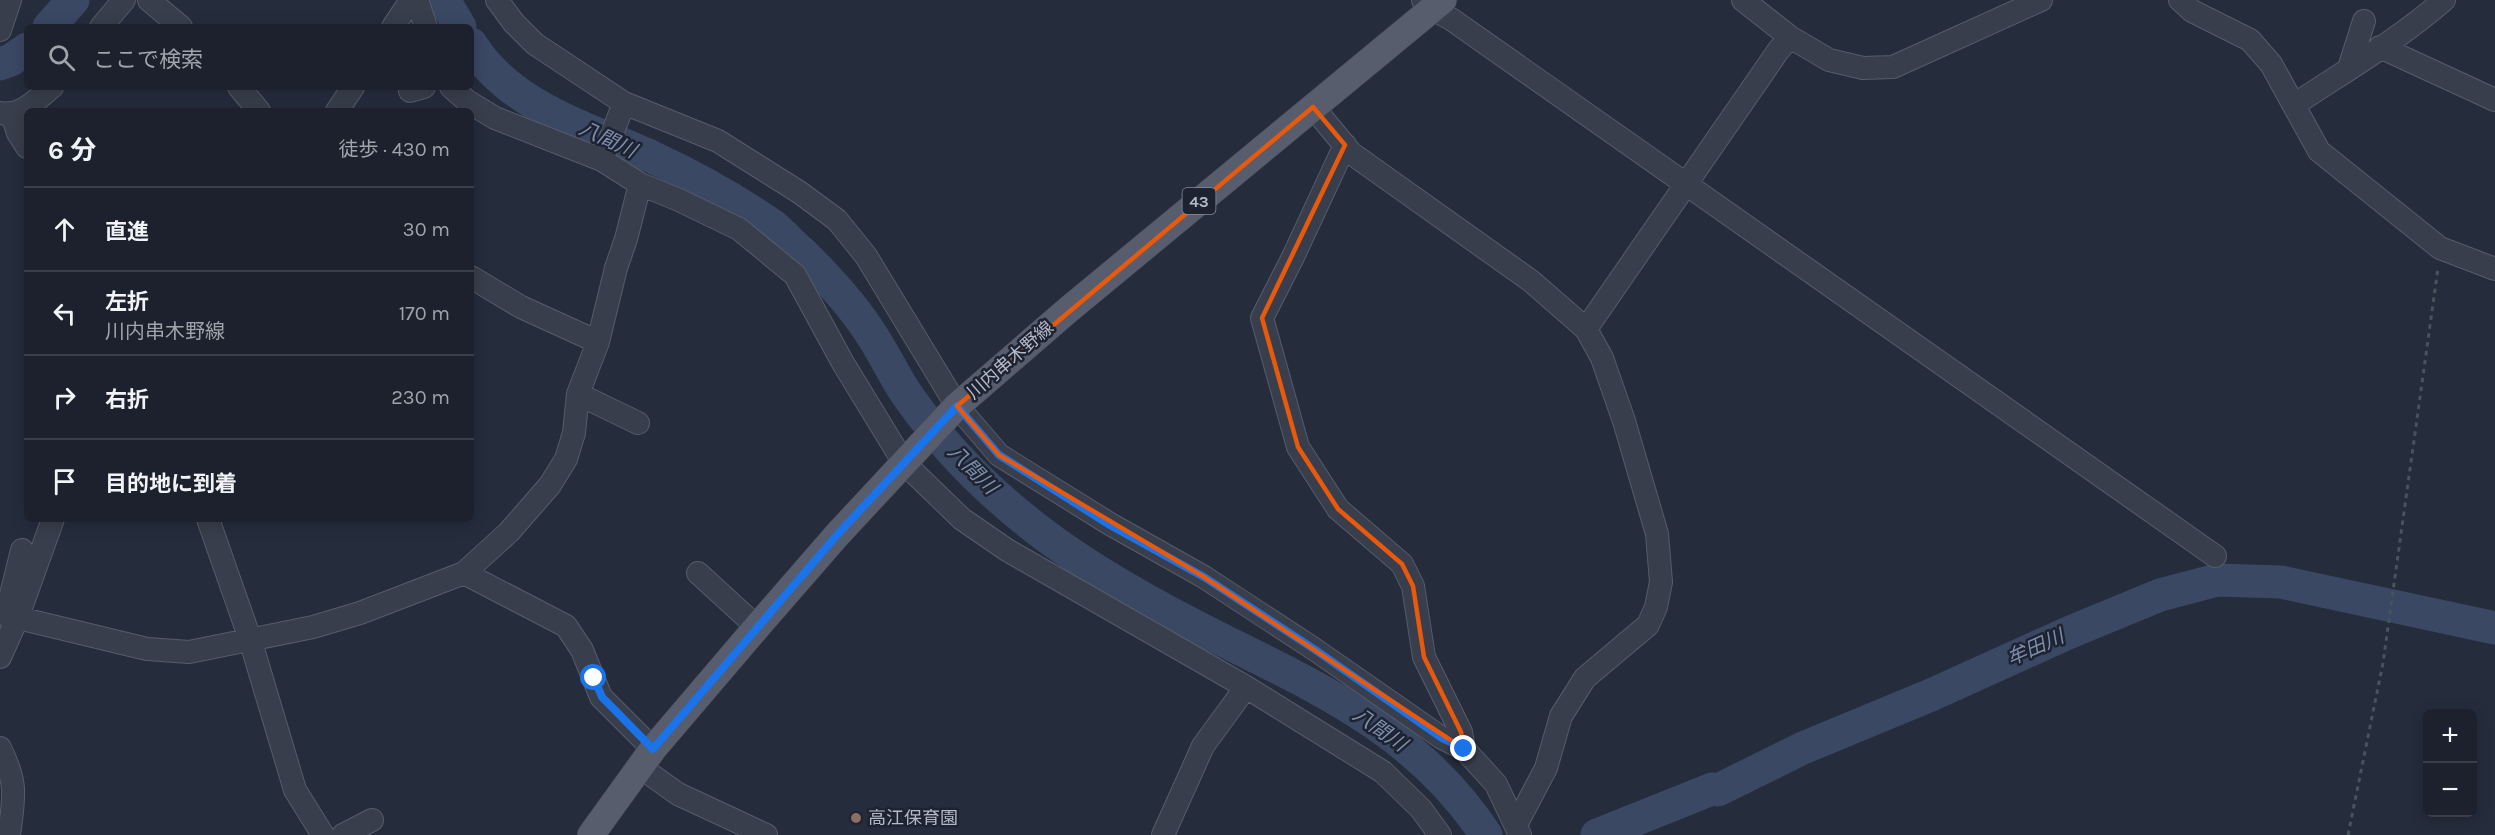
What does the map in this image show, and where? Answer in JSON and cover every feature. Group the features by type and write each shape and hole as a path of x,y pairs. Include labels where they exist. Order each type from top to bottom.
{"main road":[{"name":"川内串木野線","path":"591,835 646,758 757,627 837,535 957,406 1068,310 1313,107 1432,3"}],"street":[{"path":"0,30 10,0"},
{"path":"104,24 124,0"},
{"path":"149,0 177,24"},
{"path":"395,24 411,0"},
{"path":"417,0 425,24"},
{"path":"497,0 514,23 535,44 624,103 717,141 799,192 837,220 866,256 957,406 999,455 1110,525 1204,577 1314,649 1442,738 1464,749 1496,784 1518,830"},
{"path":"1743,0 1790,37 1830,60 1863,68 1893,68 2041,0"},
{"path":"2180,0 2192,11 2250,40 2271,64 2319,151 2440,248 2495,269"},
{"path":"2294,105 2380,47 2410,30 2444,0"},
{"path":"1432,3 1451,19 1686,186 2215,556"},
{"path":"2349,68 2364,21"},
{"path":"1586,329 1778,51 1790,37"},
{"path":"2380,47 2495,100"},
{"path":"24,142 6,114 29,105 48,90"},
{"path":"242,90 256,108"},
{"path":"339,108 351,90"},
{"path":"454,90 467,101 495,118 602,160 640,184 680,200 739,229 795,275 843,363 904,463 962,519 1007,550 1246,687 1383,772 1421,809 1440,835"},
{"path":"602,160 624,103"},
{"path":"1313,107 1351,153 1531,281 1586,329 1602,358 1624,421 1657,534 1661,582 1656,607 1648,625 1585,678 1561,716 1546,768 1518,830"},
{"path":"1345,145 1262,318 1298,447 1338,509 1402,564 1413,586 1424,657 1461,732 1464,749"},
{"path":"22,550 6,615 147,650 189,652 313,627 360,613 464,573 509,532 550,485 566,459 574,433 578,394 598,342 640,184"},
{"path":"474,279 521,307 598,342"},
{"path":"578,394 638,423"},
{"path":"0,657 18,619 52,522"},
{"path":"209,522 250,639 295,790 323,835"},
{"path":"464,573 566,626 582,650 602,697 646,758 678,794 766,835"},
{"path":"698,573 757,627"},
{"path":"1163,835 1203,746 1246,687"},
{"path":"0,748 11,770 15,789 9,835"},
{"path":"343,835 372,819"}],"path":[{"path":"2348,835 2383,663 2440,248"}],"highlighted area":[{"path":"1313,107 1345,145 1262,318 1298,447 1338,509 1402,564 1413,586 1424,657 1461,732 1464,749 1204,577 999,455 957,406"}],"waterway":[{"name":"八間川","path":"52,24 73,0"},
{"name":"八間川","path":"444,0 458,24"},
{"name":"八間川","path":"474,48 487,66 529,100 577,125 683,172 772,225 821,272 849,303 922,415 961,460 1003,502 1069,553 1105,576 1206,632 1296,677 1380,727 1418,757 1454,793 1486,835"},
{"name":"八間川","path":"0,64 24,51"},
{"name":"牟田川","path":"1597,835 1712,789 1718,790 1803,748 2160,595 2217,580 2281,582 2495,628"}],"place":[{"name":"高江保育園","path":"856,818"}],"route":[{"path":"594,678 602,697 653,749 837,535 957,406 999,455 1110,525 1204,577 1314,649 1442,738 1464,749"}]}
